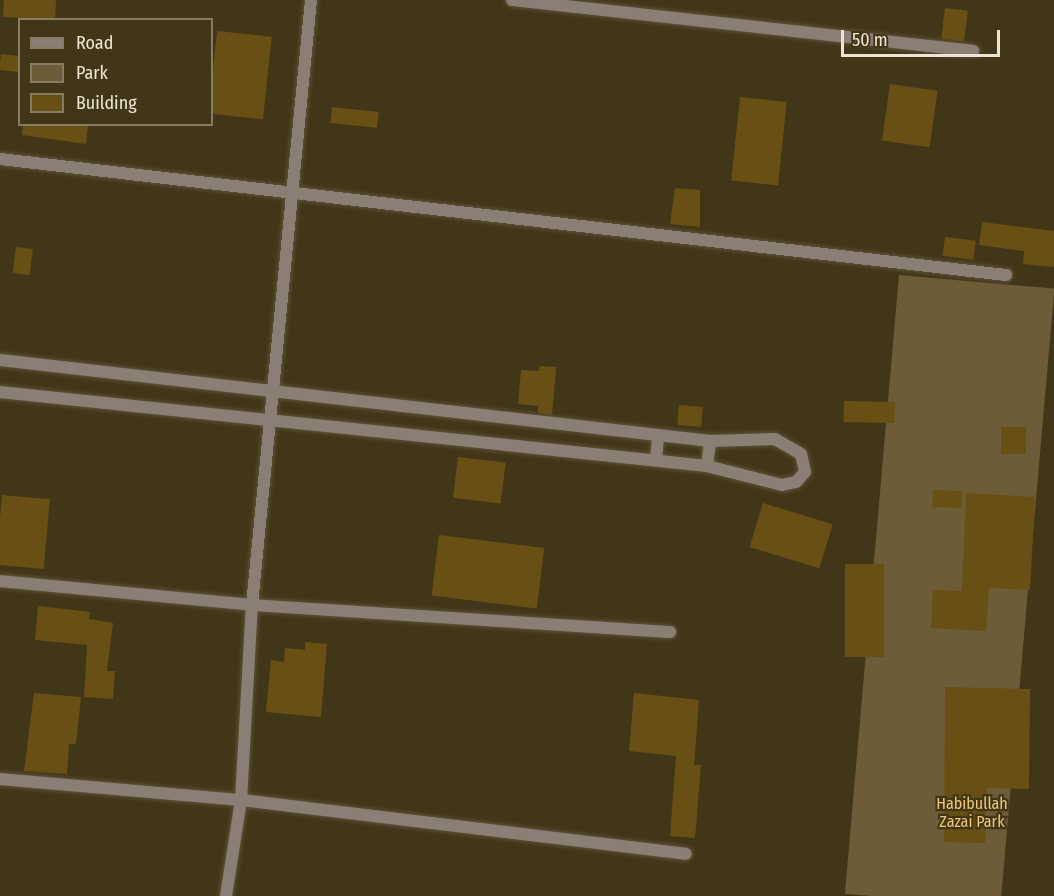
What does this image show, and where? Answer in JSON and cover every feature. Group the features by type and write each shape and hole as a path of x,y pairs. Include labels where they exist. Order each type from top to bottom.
{"street":[{"path":"226,896 241,800 252,605 311,0"},
{"path":"512,0 973,51"},
{"path":"0,159 1006,275"},
{"path":"0,360 710,441 775,439 801,453 805,472 796,482 782,485 707,466 0,392"},
{"path":"656,460 658,435"},
{"path":"707,466 710,441"},
{"path":"0,581 252,605 670,632"},
{"path":"0,779 241,800 686,854"}],"green space":[{"name":"Habibullah Zazai Park","path":"899,275 1054,289 1001,896 872,896 845,894"}],"building":[{"path":"4,0 56,0 55,18 3,17"},
{"path":"945,8 968,11 964,42 941,39"},
{"path":"217,31 272,37 263,119 213,114 213,69"},
{"path":"1,54 18,56 18,72 0,70"},
{"path":"890,84 938,91 930,147 882,140"},
{"path":"740,97 787,102 778,185 731,181"},
{"path":"332,107 379,112 377,128 330,123"},
{"path":"23,126 88,126 86,144 22,135"},
{"path":"675,188 700,190 700,227 670,224"},
{"path":"982,222 1054,231 1054,267 1023,264 1024,251 979,245"},
{"path":"945,237 976,241 973,260 943,256"},
{"path":"16,247 33,249 30,275 13,273"},
{"path":"540,366 556,367 552,415 538,413 538,406 518,404 521,370 539,371"},
{"path":"844,401 895,402 895,423 844,422"},
{"path":"679,405 703,407 701,427 677,425"},
{"path":"1001,427 1026,427 1026,454 1001,454"},
{"path":"458,457 506,463 501,504 453,498"},
{"path":"933,490 962,491 961,508 932,507"},
{"path":"966,493 1035,497 1030,590 989,588 986,631 931,628 933,590 962,591"},
{"path":"2,495 50,499 44,569 0,565"},
{"path":"763,503 833,524 819,568 750,547"},
{"path":"439,535 544,548 537,608 432,596"},
{"path":"845,564 884,564 884,657 845,657"},
{"path":"38,606 90,612 89,619 113,623 107,671 115,671 113,699 84,697 87,645 35,640"},
{"path":"305,642 327,644 321,717 266,712 271,660 284,662 285,648 305,650"},
{"path":"945,687 1030,689 1029,789 987,788 985,843 944,842"},
{"path":"34,693 81,697 76,744 69,744 67,774 24,771"},
{"path":"634,693 699,700 694,765 701,765 695,838 670,836 676,756 629,751"}]}
